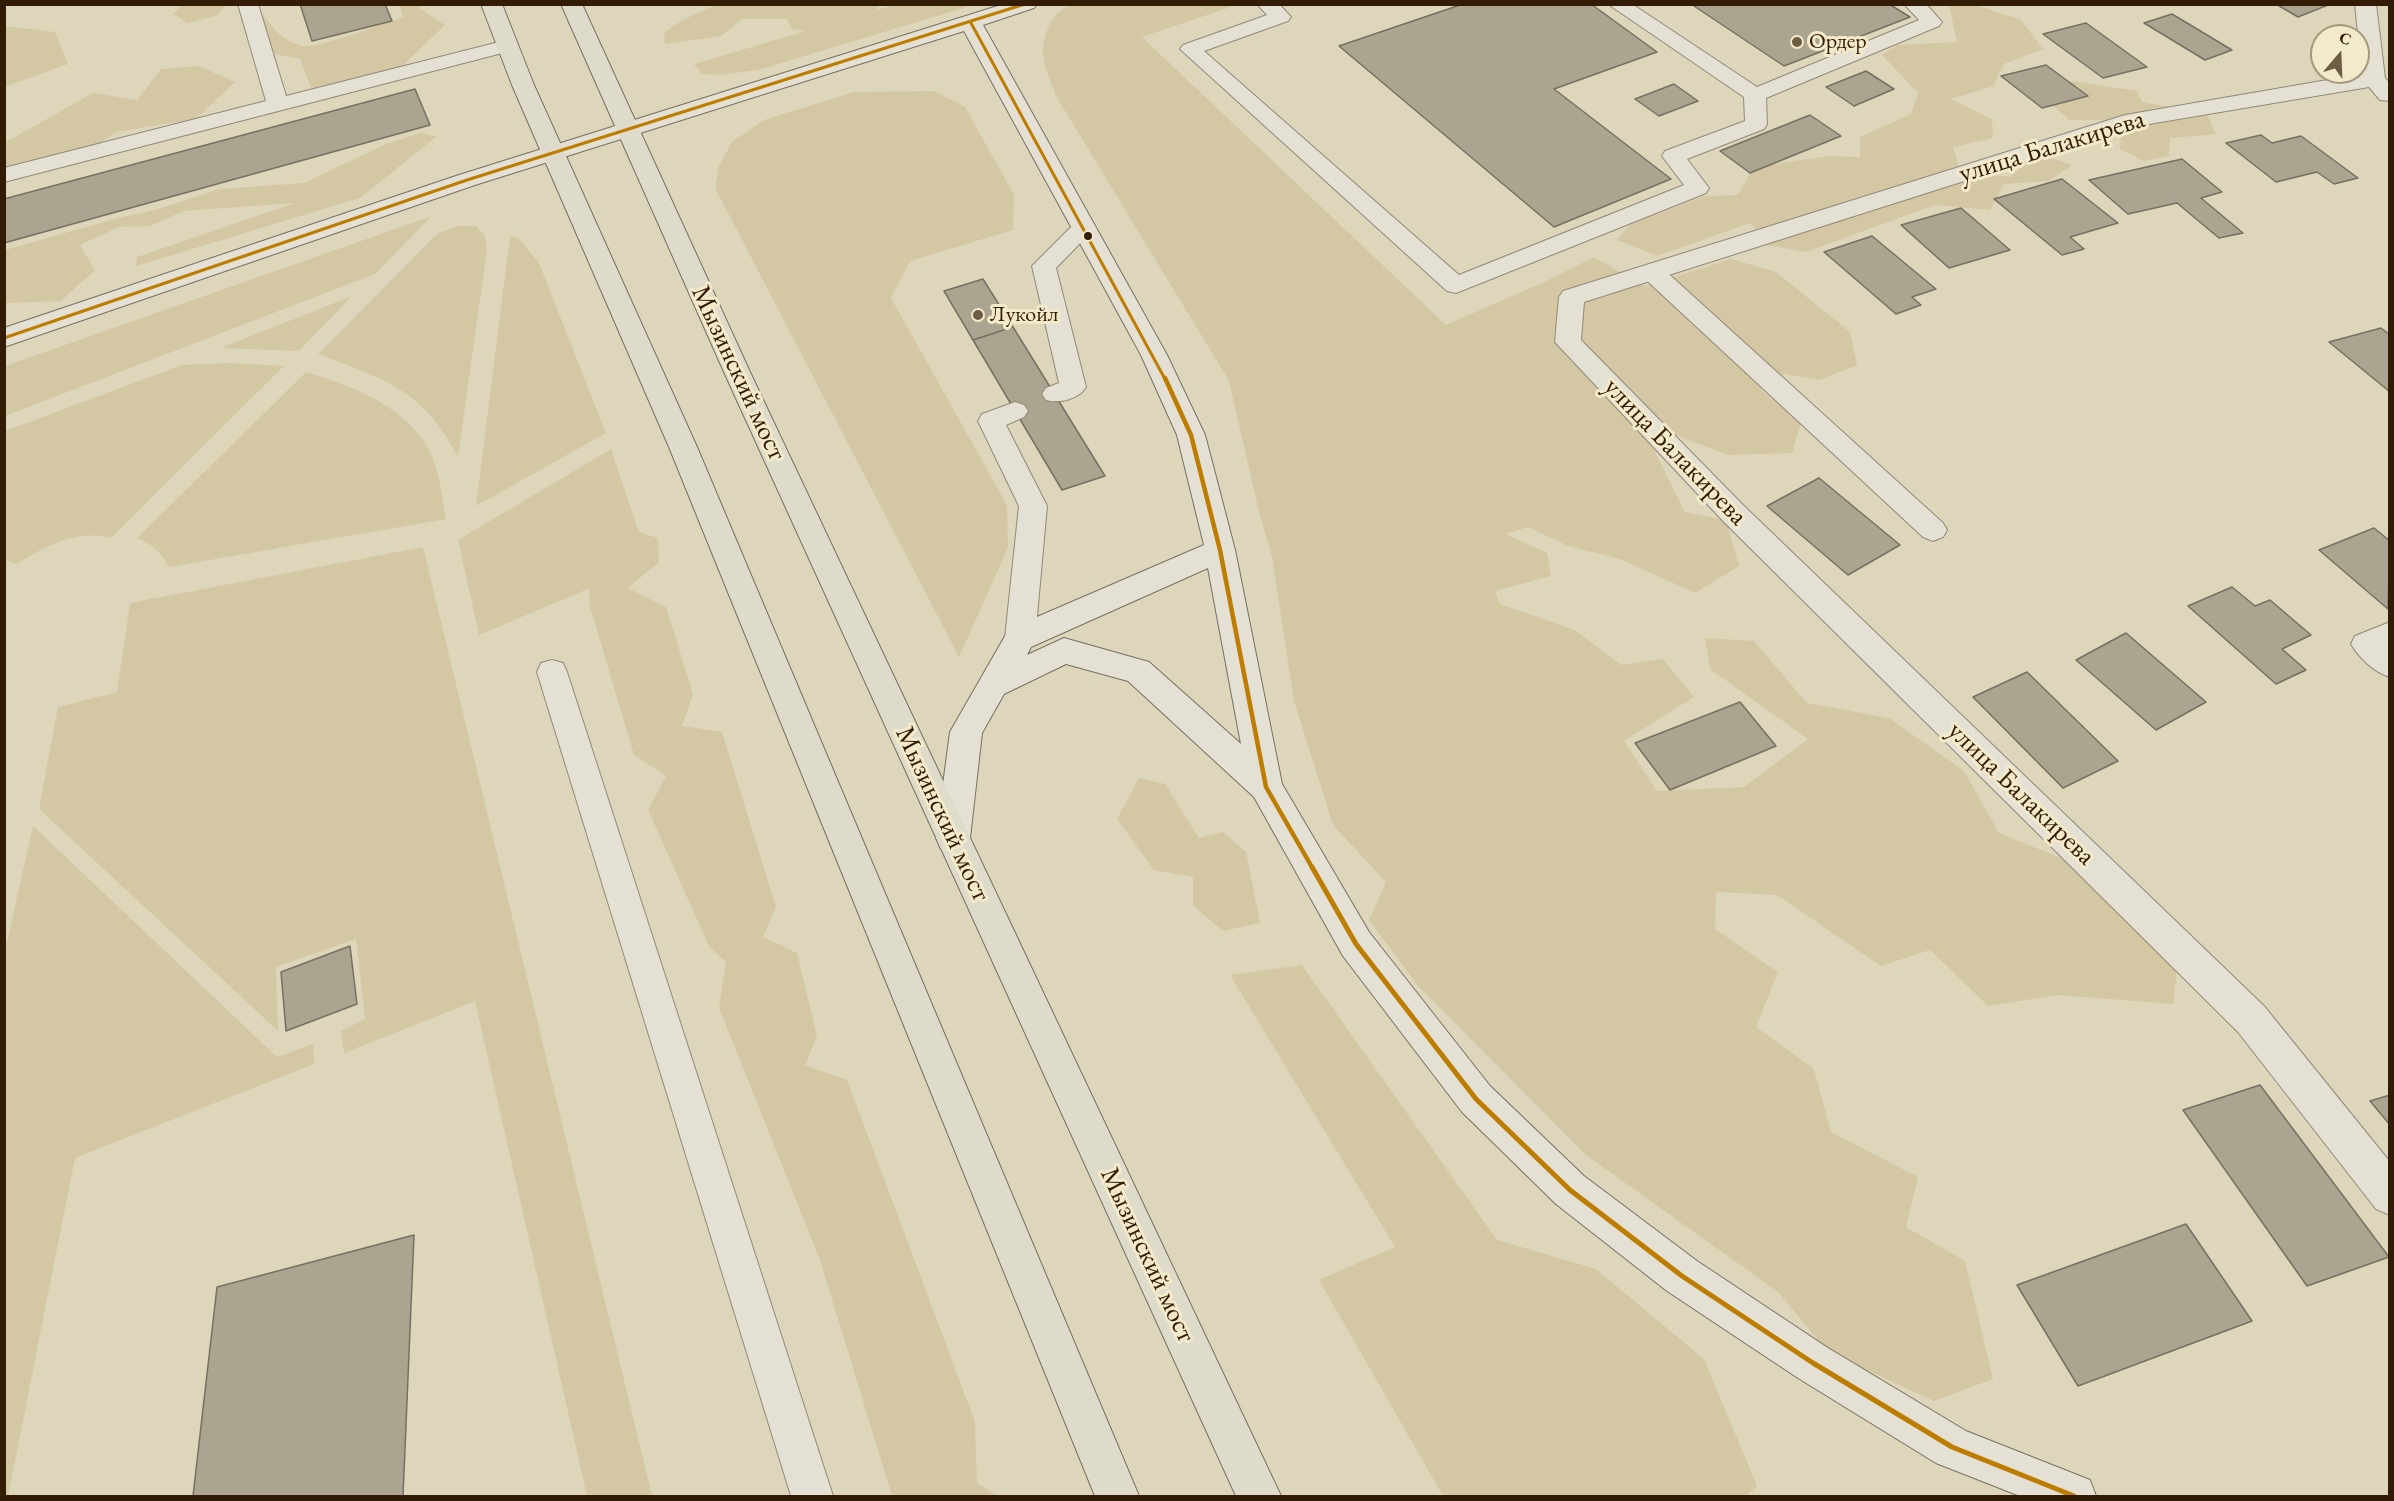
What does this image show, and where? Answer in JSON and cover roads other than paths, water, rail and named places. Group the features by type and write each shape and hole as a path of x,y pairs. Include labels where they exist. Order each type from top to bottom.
{"main road":[{"path":"490,4 683,447 1117,1497"},
{"name":"Мызинский мост","path":"571,4 953,838 1259,1497"}],"street":[{"path":"4,339 467,180 1027,4"},
{"path":"2365,4 2382,88"},
{"path":"971,23 1154,355 1191,435 1220,550 1266,788"},
{"name":"улица Балакирева","path":"2382,88 2133,120 1572,297 1568,342 1734,514 2251,1019 2390,1195"},
{"path":"953,838 966,732 1020,638 1220,550"},
{"path":"992,686 1064,651 1138,671 1266,788 1356,944 1476,1100 1570,1190 1682,1276 1813,1363 1952,1447 2074,1497"}],"lane":[{"path":"248,4 278,105"},
{"path":"1268,4 1281,17 1190,49 1456,285 1698,188 1673,156 1756,124 1755,95"},
{"path":"1618,4 1755,95"},
{"path":"1755,95 1932,22 1914,4"},
{"path":"4,175 507,46"},
{"path":"1055,394 1073,387 1044,266 1083,228"},
{"path":"1652,272 1934,530"},
{"path":"1015,411 992,421 1033,506 1020,638"},
{"path":"2390,634 2366,644 2390,665"},
{"path":"552,672 812,1497"}],"place":[{"name":"Ордер","path":"1797,42"},
{"name":"Лукойл","path":"978,315"}]}
